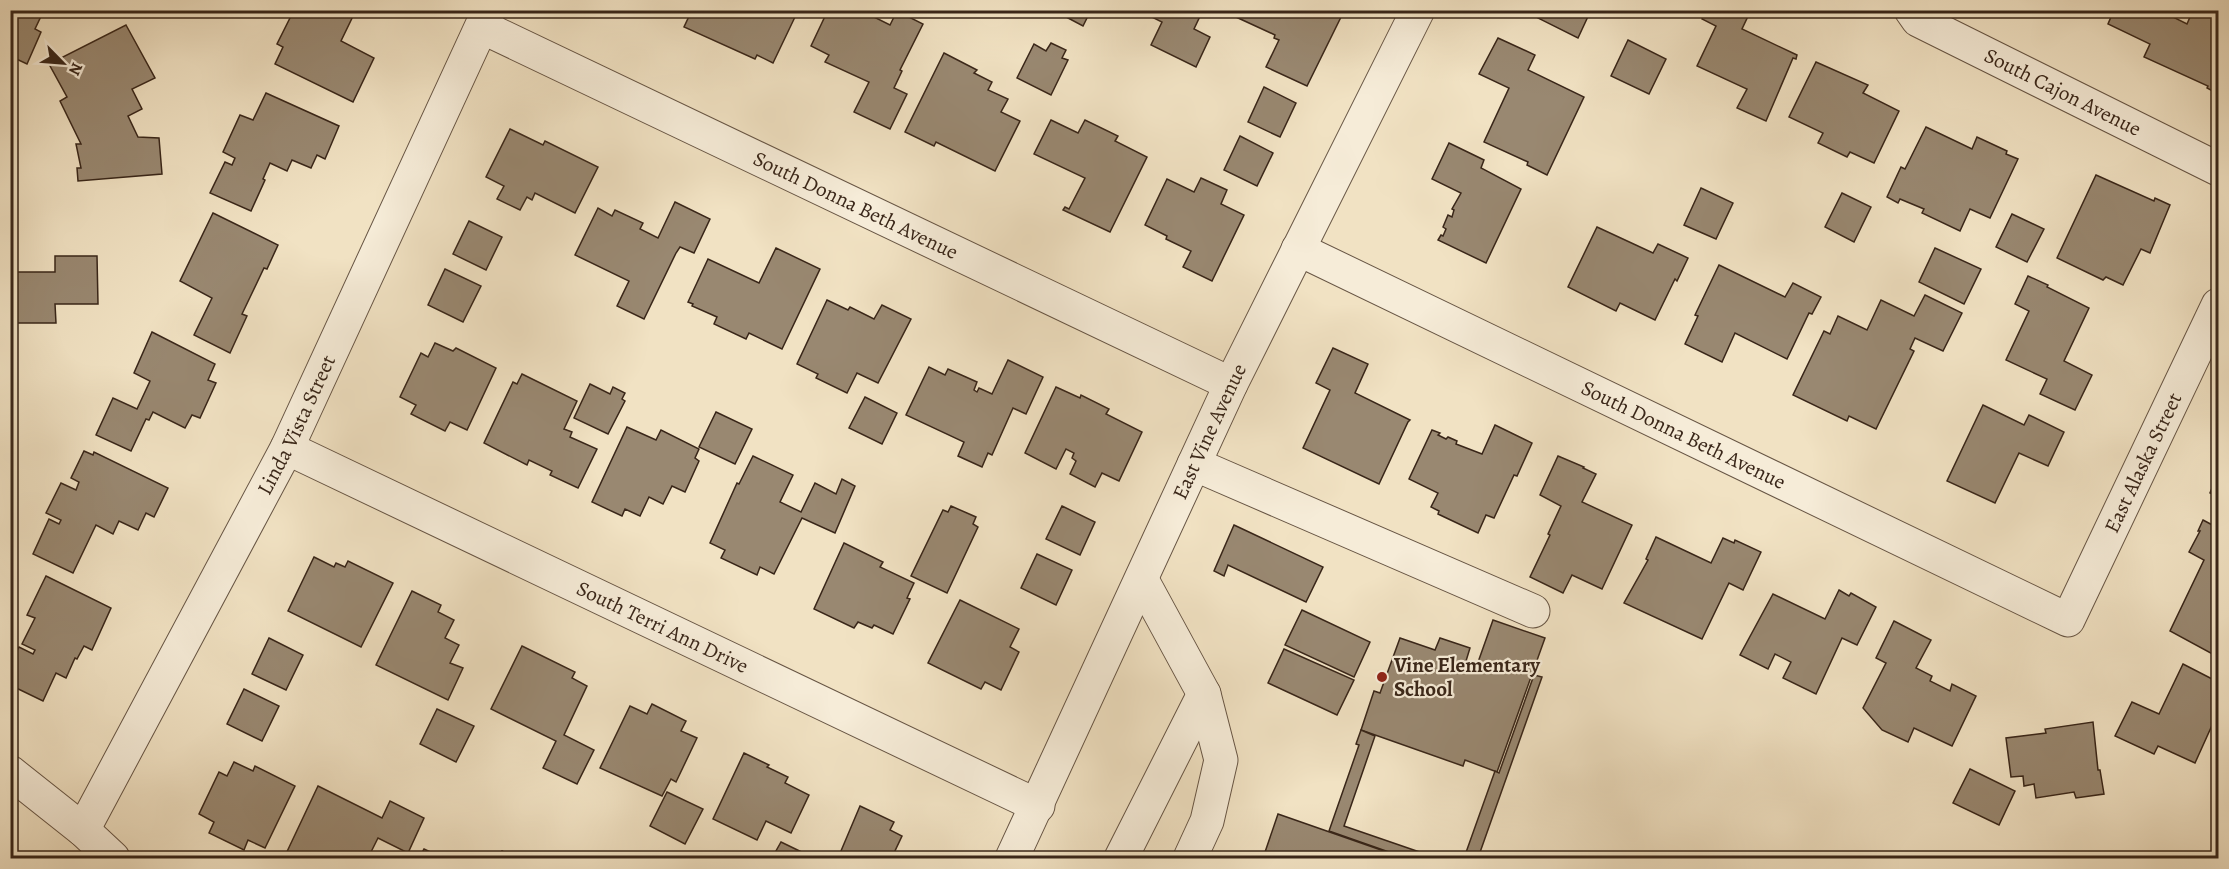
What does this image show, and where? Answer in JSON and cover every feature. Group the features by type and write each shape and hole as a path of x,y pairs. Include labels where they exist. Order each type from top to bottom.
{"street":[{"name":"East Vine Avenue","path":"1012,858 1231,384 1418,10"},
{"name":"South Cajon Avenue","path":"1911,10 1917,20 2218,169"},
{"name":"South Donna Beth Avenue","path":"486,19 1231,384"},
{"name":"Linda Vista Street","path":"83,830 287,448 486,19"},
{"name":"South Donna Beth Avenue","path":"1298,249 2067,620"},
{"name":"East Alaska Street","path":"2067,620 2218,305"},
{"name":"South Terri Ann Drive","path":"287,448 1038,806"},
{"path":"1194,464 1533,611"},
{"path":"1142,580 1204,694 1221,760 1207,821 1190,858"},
{"path":"1121,858 1204,694"},
{"path":"10,772 83,830 113,858"}],"building":[{"path":"10,10 44,10 35,29 41,32 27,64 10,56"},
{"path":"294,10 356,10 341,41 374,58 353,102 275,64 283,47 277,44"},
{"path":"692,10 793,10 790,15 795,17 773,63 757,55 755,59 684,27"},
{"path":"828,10 860,10 890,25 897,11 923,24 900,70 902,71 894,88 907,94 890,129 854,112 869,82 825,62 829,55 811,46"},
{"path":"1053,10 1091,10 1083,26"},
{"path":"1138,10 1203,10 1194,29 1210,37 1196,67 1151,45 1162,22"},
{"path":"1239,10 1333,10 1342,15 1307,86 1266,67 1279,40 1274,38 1275,35 1236,17"},
{"path":"1522,10 1591,10 1578,38"},
{"path":"1706,10 1751,10 1742,29 1797,55 1796,59 1793,58 1766,121 1737,108 1747,89 1697,66 1716,26 1702,19"},
{"path":"2114,10 2159,10 2187,24 2193,10 2218,10 2218,94 2207,88 2208,86 2144,57 2150,44 2108,24"},
{"path":"126,25 155,78 132,89 142,109 128,116 138,137 159,138 162,174 78,181 77,168 81,168 76,144 81,144 60,101 67,97 49,64"},
{"path":"1498,38 1535,55 1528,70 1584,97 1547,175 1527,165 1528,162 1484,142 1509,88 1479,74"},
{"path":"1628,40 1666,59 1649,94 1611,76"},
{"path":"1051,43 1066,50 1062,58 1068,60 1051,95 1017,78 1034,44 1046,51"},
{"path":"944,53 977,70 974,73 992,82 988,90 1008,99 1001,112 1020,121 995,171 936,142 934,146 905,132"},
{"path":"1816,62 1868,85 1863,93 1899,111 1874,163 1850,152 1847,157 1818,143 1823,133 1789,117"},
{"path":"1264,87 1296,103 1280,137 1248,122"},
{"path":"266,93 339,126 325,159 317,155 311,168 292,160 287,171 270,163 251,211 210,193 225,162 232,165 235,158 223,152 240,115 253,120"},
{"path":"1051,120 1078,133 1085,120 1118,136 1115,141 1147,157 1110,232 1063,210 1065,207 1069,209 1085,178 1034,154"},
{"path":"1926,127 1972,149 1977,137 2007,151 2006,154 2018,159 1990,218 1970,209 1960,231 1922,213 1924,209 1900,199 1898,203 1887,197 1901,167 1905,169"},
{"path":"510,129 543,145 545,141 598,167 575,213 535,193 532,200 527,197 520,210 497,199 504,186 486,177"},
{"path":"1240,136 1273,153 1257,186 1224,170"},
{"path":"1449,143 1484,160 1481,168 1521,189 1486,263 1438,240 1441,235 1443,236 1446,229 1443,227 1448,215 1452,217 1454,210 1452,209 1461,193 1432,179"},
{"path":"2096,175 2154,201 2155,198 2170,205 2150,253 2141,249 2123,285 2106,277 2103,280 2057,258"},
{"path":"1201,178 1227,190 1221,204 1244,215 1212,281 1183,267 1191,251 1166,239 1167,236 1145,225 1167,179 1194,192"},
{"path":"1701,188 1733,203 1716,239 1684,225"},
{"path":"1842,193 1871,207 1854,242 1825,227"},
{"path":"675,202 710,219 694,253 680,247 676,253 644,319 617,306 629,281 575,255 598,208 612,216 615,210 643,223 640,229 658,238"},
{"path":"213,213 278,245 242,314 247,316 230,353 194,335 212,298 180,281"},
{"path":"2012,214 2044,229 2027,262 1996,247"},
{"path":"469,221 502,237 486,270 453,254"},
{"path":"1597,227 1653,253 1658,244 1688,258 1655,320 1620,303 1616,311 1568,287"},
{"path":"776,248 820,269 782,349 749,333 746,339 714,324 717,317 688,302 708,259 759,283"},
{"path":"1935,248 1981,269 1964,304 1919,282"},
{"path":"55,256 97,256 98,304 55,304 56,323 10,323 11,272 55,272"},
{"path":"1719,265 1785,297 1793,283 1821,297 1812,314 1809,313 1787,359 1735,333 1722,362 1685,344 1698,316 1695,315"},
{"path":"445,269 481,286 463,322 428,305"},
{"path":"2028,276 2089,308 2064,361 2092,375 2075,410 2040,394 2047,379 2006,360 2029,311 2015,304"},
{"path":"1925,295 1962,313 1943,351 1915,338 1910,349 1914,351 1876,429 1849,416 1847,421 1793,395 1824,331 1830,334 1838,316 1867,330 1881,300 1914,316"},
{"path":"827,300 848,310 850,307 874,319 882,305 911,319 878,383 857,373 847,393 816,378 818,374 797,364"},
{"path":"152,332 215,364 208,380 216,383 200,418 192,415 185,428 153,412 149,420 146,419 131,451 96,435 113,398 137,409 150,381 134,373"},
{"path":"435,343 453,351 456,348 496,368 467,430 450,422 445,431 411,414 416,405 400,397 421,353 428,357"},
{"path":"1333,348 1368,364 1355,393 1410,420 1379,484 1303,448 1330,390 1316,383"},
{"path":"1008,360 1043,377 1026,414 1013,408 992,455 988,453 982,467 958,456 964,442 906,415 929,367 945,375 948,369 977,382 974,390 977,392 979,388 992,394"},
{"path":"522,374 577,401 564,429 572,432 570,437 597,449 578,488 550,475 552,471 529,460 527,465 484,443 513,382 517,384"},
{"path":"590,384 610,394 613,387 625,393 622,399 625,401 608,434 574,418"},
{"path":"1056,387 1080,398 1081,395 1109,409 1106,414 1142,432 1119,481 1102,473 1095,487 1070,474 1076,461 1072,458 1074,453 1066,449 1056,469 1025,453"},
{"path":"865,397 897,413 882,444 849,428"},
{"path":"1983,405 2024,425 2029,415 2064,432 2048,466 2019,453 1995,503 1947,481"},
{"path":"716,412 752,429 735,464 699,447"},
{"path":"1495,425 1532,443 1494,518 1486,515 1478,533 1438,514 1439,511 1431,507 1438,493 1409,479 1432,430 1440,433 1438,435 1446,439 1448,437 1457,441 1456,444 1482,454"},
{"path":"627,427 656,440 661,430 699,449 695,458 699,461 685,492 672,486 663,504 649,497 640,516 625,509 622,516 592,502"},
{"path":"84,451 93,455 94,452 168,488 154,517 146,513 138,530 119,521 113,534 96,525 73,573 33,554 49,519 59,524 61,520 46,513 61,483 76,490 79,482 71,478"},
{"path":"753,456 793,475 780,502 801,512 815,483 836,494 842,479 855,486 835,533 802,518 774,574 760,567 757,575 721,558 725,550 710,543 737,483 739,484"},
{"path":"1558,456 1596,474 1582,502 1632,525 1602,589 1572,575 1563,593 1530,577 1561,506 1540,495"},
{"path":"2218,474 2218,497 2210,493"},
{"path":"951,506 976,517 973,524 978,527 947,593 911,576 943,510 948,512"},
{"path":"1062,506 1095,522 1080,555 1046,539"},
{"path":"2203,520 2218,528 2218,657 2170,631 2204,560 2189,552"},
{"path":"1234,525 1323,567 1306,602 1228,565 1224,576 1214,571"},
{"path":"1656,537 1711,563 1723,538 1734,543 1735,540 1761,552 1743,590 1729,583 1702,639 1624,603 1648,560 1646,559"},
{"path":"844,543 883,562 880,567 914,583 907,598 910,599 893,634 874,625 872,628 858,622 854,628 814,609"},
{"path":"1037,554 1072,570 1056,605 1021,588"},
{"path":"314,557 334,567 336,563 345,567 348,561 393,583 361,647 288,611"},
{"path":"46,576 111,608 92,650 84,646 77,659 75,658 66,678 56,673 43,701 10,685 10,664 19,647 33,654 35,650 22,644 35,618 27,615"},
{"path":"1839,590 1849,596 1851,593 1876,607 1857,645 1842,638 1816,694 1783,678 1791,662 1775,654 1768,669 1740,655 1773,594 1825,619"},
{"path":"412,591 441,605 438,612 454,620 445,638 459,645 450,663 463,668 448,700 376,665"},
{"path":"960,600 1019,629 1010,647 1019,652 1001,690 985,682 981,689 928,663"},
{"path":"1302,610 1370,642 1354,677 1285,645"},
{"path":"1493,620 1545,638 1497,772 1465,760 1463,766 1361,730 1374,691 1380,693 1400,638 1435,650 1440,638 1470,648 1466,661 1477,665"},
{"path":"1894,621 1931,640 1916,668 1932,676 1930,681 1950,691 1952,684 1976,696 1952,746 1914,728 1908,742 1882,730 1863,708 1886,663 1876,658"},
{"path":"269,638 303,655 286,690 252,674"},
{"path":"522,646 575,672 572,678 587,686 564,735 594,750 577,784 543,768 556,741 491,709"},
{"path":"1284,649 1354,680 1337,715 1268,683"},
{"path":"2183,664 2218,682 2218,712 2195,763 2158,746 2154,754 2115,736 2132,702 2159,714"},
{"path":"1534,675 1542,677 1478,858 1464,858 1495,771 1499,773"},
{"path":"244,689 279,706 262,741 227,724"},
{"path":"652,704 686,721 681,731 697,738 676,782 671,779 662,796 600,768 630,706 647,714"},
{"path":"437,709 474,726 456,762 420,744"},
{"path":"2093,722 2098,770 2100,770 2104,794 2076,798 2074,792 2036,798 2034,784 2024,786 2023,776 2011,777 2006,738 2046,733 2045,729"},
{"path":"1361,730 1375,736 1344,826 1437,858 1406,858 1329,831 1359,745 1356,744"},
{"path":"744,753 788,777 785,783 809,795 791,833 766,821 757,840 713,819"},
{"path":"234,762 253,771 255,766 295,786 265,848 248,840 244,850 209,833 214,822 199,814 219,772 227,776"},
{"path":"1970,769 2015,791 1999,825 1953,803"},
{"path":"318,786 382,818 390,801 424,818 408,853 378,838 368,858 284,858"},
{"path":"667,792 703,809 685,844 650,826"},
{"path":"860,806 894,822 890,830 902,836 894,853 905,858 838,858"},
{"path":"1278,814 1404,858 1263,858"},
{"path":"781,842 814,858 772,858"},
{"path":"424,849 443,858 419,858"},
{"path":"502,851 517,858 498,858"}],"place":[{"name":"Vine Elementary School","path":"1382,677"}]}
